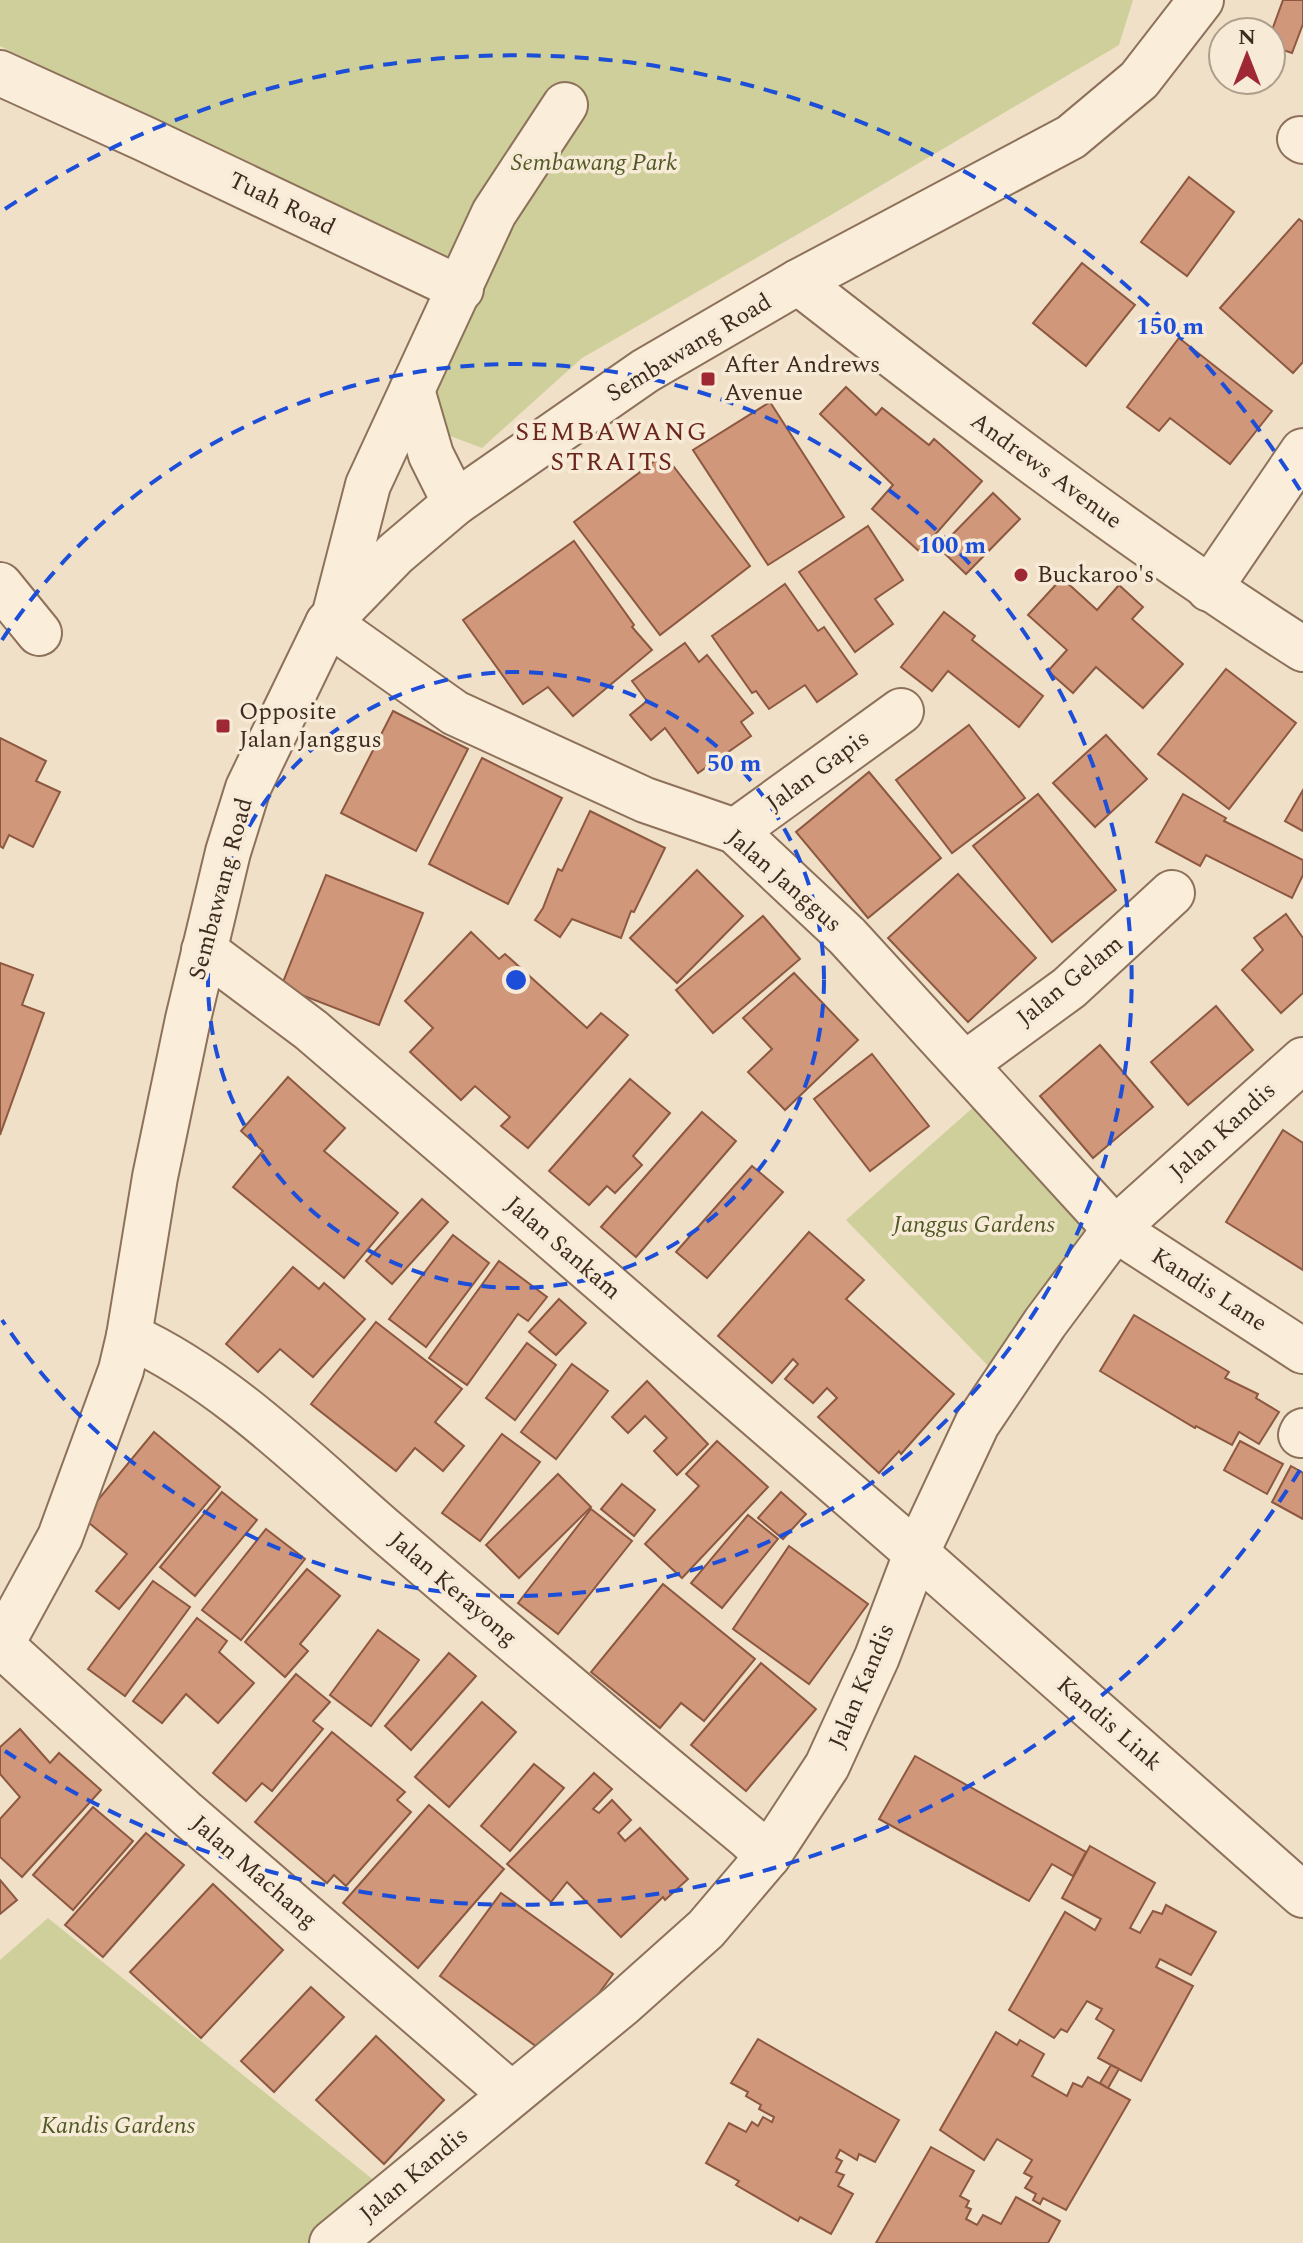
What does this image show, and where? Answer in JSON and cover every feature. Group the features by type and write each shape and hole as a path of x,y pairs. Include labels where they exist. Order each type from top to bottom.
{"street":[{"name":"Sembawang Road","path":"1,1646 60,1537 121,1370 155,1177 228,852 248,788 332,618 395,554 455,503 645,371 798,282 1071,137 1139,80 1201,0"},
{"name":"Tuah Road","path":"0,73 461,289"},
{"path":"332,618 368,485 494,213 565,105"},
{"name":"Andrews Avenue","path":"798,282 934,389 1209,589 1303,649"},
{"path":"412,390 431,455 455,503"},
{"path":"1209,589 1303,451"},
{"path":"0,585 39,633"},
{"name":"Jalan Janggus","path":"332,618 455,713 645,800 735,831 847,936 1115,1229"},
{"name":"Jalan Gapis","path":"735,831 901,711"},
{"name":"Jalan Gelam","path":"965,1064 1069,988 1172,893"},
{"name":"Jalan Sankam","path":"204,950 311,1030 916,1554"},
{"name":"Jalan Kandis","path":"332,2243 621,2005 706,1929 768,1856 827,1766 877,1657 916,1554 977,1424 1045,1323 1115,1229 1296,1075"},
{"name":"Kandis Lane","path":"1115,1229 1303,1351"},
{"name":"Jalan Kerayong","path":"129,1336 159,1350 238,1404 768,1856"},
{"name":"Kandis Link","path":"916,1554 1303,1895"},
{"name":"Jalan Machang","path":"1,1646 186,1813 511,2094"}],"green space":[{"name":"Sembawang Park","path":"0,0 1133,0 1119,45 582,358 482,448 445,434 426,411 482,281 0,46"},
{"name":"Janggus Gardens","path":"986,1096 1109,1230 1001,1379 846,1220"},
{"name":"Kandis Gardens","path":"48,1918 386,2190 321,2243 0,2243 0,1960"}],"building":[{"path":"1283,0 1303,0 1303,24 1292,53 1287,51 1287,16 1277,16"},
{"path":"1189,177 1234,212 1187,276 1141,242"},
{"path":"1299,219 1303,222 1303,362 1293,373 1220,308"},
{"path":"1082,263 1135,305 1086,366 1033,323"},
{"path":"1179,338 1272,411 1230,464 1170,418 1159,431 1127,407"},
{"path":"846,387 876,415 882,408 929,445 934,439 982,481 920,552 872,509 893,485 820,414"},
{"path":"770,402 844,517 768,565 693,450"},
{"path":"664,454 750,566 660,635 574,522"},
{"path":"993,493 1020,519 966,574 939,548"},
{"path":"868,526 903,580 875,599 893,624 855,652 799,572"},
{"path":"574,541 634,625 632,627 652,650 573,716 548,687 523,704 463,620"},
{"path":"1062,578 1097,610 1119,585 1143,607 1132,619 1183,664 1143,708 1096,667 1073,693 1048,671 1067,650 1028,615"},
{"path":"785,584 818,631 824,627 857,674 817,702 805,685 769,709 756,691 752,693 712,636"},
{"path":"944,612 975,636 972,640 1043,696 1019,727 948,671 932,691 901,667"},
{"path":"685,643 699,662 707,655 753,713 741,722 751,736 698,773 665,728 651,740 630,715 647,701 632,681"},
{"path":"1226,669 1296,723 1229,809 1158,754"},
{"path":"393,711 468,749 416,851 341,813"},
{"path":"969,725 1025,798 952,853 896,780"},
{"path":"1106,735 1147,779 1095,827 1053,783"},
{"path":"0,738 46,761 36,781 60,792 33,847 9,835 3,848 0,846"},
{"path":"482,758 562,798 508,904 429,864"},
{"path":"869,772 941,858 868,918 796,832"},
{"path":"1303,790 1303,831 1285,821"},
{"path":"1038,794 1116,890 1052,942 973,846"},
{"path":"1183,794 1226,818 1224,821 1303,860 1303,875 1292,898 1206,855 1200,866 1156,842"},
{"path":"590,811 665,848 634,912 631,911 621,938 572,919 560,937 535,920 558,869 562,871"},
{"path":"697,870 743,916 677,983 630,938"},
{"path":"958,874 1036,958 968,1022 888,938"},
{"path":"326,875 423,913 379,1025 281,987"},
{"path":"1286,914 1303,938 1303,993 1281,1013 1242,970 1263,950 1254,938"},
{"path":"763,916 800,959 713,1033 676,990"},
{"path":"471,932 499,959 505,954 587,1028 601,1013 628,1035 528,1148 501,1126 510,1117 475,1086 461,1100 410,1052 433,1028 405,1001"},
{"path":"0,963 33,975 22,1005 44,1013 0,1135"},
{"path":"794,973 858,1040 785,1110 748,1072 772,1049 743,1018"},
{"path":"1216,1006 1253,1050 1188,1105 1151,1062"},
{"path":"1100,1045 1153,1107 1093,1158 1040,1096"},
{"path":"872,1054 929,1126 870,1171 814,1099"},
{"path":"288,1077 345,1128 324,1151 398,1213 344,1278 233,1187 263,1151 241,1131"},
{"path":"630,1079 670,1113 633,1156 642,1165 615,1193 607,1186 589,1205 549,1171"},
{"path":"702,1112 736,1141 636,1257 601,1227"},
{"path":"1283,1130 1303,1143 1303,1270 1226,1222"},
{"path":"752,1166 783,1192 707,1278 676,1252"},
{"path":"422,1199 448,1222 392,1284 366,1261"},
{"path":"809,1232 864,1280 846,1299 954,1394 901,1454 899,1451 879,1473 818,1417 837,1398 827,1388 813,1403 785,1379 798,1364 793,1359 772,1383 718,1336"},
{"path":"453,1235 489,1263 426,1347 389,1319"},
{"path":"499,1261 547,1297 528,1321 518,1314 467,1385 429,1358"},
{"path":"293,1267 319,1289 324,1283 365,1319 313,1377 280,1349 258,1372 226,1344"},
{"path":"559,1299 586,1323 556,1355 529,1332"},
{"path":"1134,1315 1229,1372 1225,1378 1258,1394 1256,1398 1279,1412 1259,1444 1239,1432 1232,1445 1195,1428 1100,1371"},
{"path":"376,1322 462,1389 435,1422 464,1446 443,1471 415,1448 396,1471 311,1404"},
{"path":"527,1343 556,1365 515,1420 486,1398"},
{"path":"572,1364 608,1391 556,1459 521,1432"},
{"path":"647,1381 708,1444 677,1475 654,1451 667,1438 645,1416 628,1433 612,1417"},
{"path":"154,1432 220,1487 119,1609 96,1591 127,1554 83,1518"},
{"path":"502,1434 540,1462 480,1541 442,1513"},
{"path":"717,1441 768,1487 682,1578 645,1544 699,1486 686,1474"},
{"path":"1240,1441 1283,1464 1267,1494 1224,1470"},
{"path":"1291,1466 1303,1473 1303,1519 1272,1502"},
{"path":"558,1474 591,1507 519,1578 486,1545"},
{"path":"622,1484 655,1510 634,1536 601,1509"},
{"path":"222,1492 257,1520 195,1596 160,1567"},
{"path":"781,1492 806,1514 783,1539 758,1518"},
{"path":"591,1509 632,1541 558,1634 518,1603"},
{"path":"748,1515 778,1539 722,1608 691,1583"},
{"path":"266,1529 305,1559 241,1640 202,1610"},
{"path":"789,1546 868,1604 809,1684 733,1629"},
{"path":"307,1569 340,1596 300,1644 308,1651 285,1677 245,1642"},
{"path":"153,1581 190,1607 125,1696 88,1669"},
{"path":"663,1584 755,1659 704,1721 681,1703 660,1728 591,1672"},
{"path":"197,1618 227,1641 219,1652 254,1683 218,1723 186,1694 162,1723 133,1701"},
{"path":"378,1630 419,1660 371,1726 330,1695"},
{"path":"449,1653 476,1676 411,1750 385,1726"},
{"path":"761,1663 816,1709 746,1791 691,1745"},
{"path":"296,1674 330,1702 313,1721 323,1729 272,1791 262,1783 246,1801 213,1773"},
{"path":"482,1702 516,1732 449,1807 415,1777"},
{"path":"20,1729 50,1763 59,1753 101,1790 22,1877 0,1857 0,1819 20,1797 0,1774 0,1747"},
{"path":"332,1732 405,1792 397,1800 411,1812 346,1886 334,1875 327,1883 255,1822"},
{"path":"915,1756 1086,1852 1073,1876 1052,1864 1029,1901 879,1819"},
{"path":"534,1764 564,1788 510,1851 481,1826"},
{"path":"594,1773 612,1789 593,1809 599,1813 612,1800 631,1820 618,1833 625,1841 640,1828 688,1879 665,1900 663,1897 621,1937 567,1882 551,1902 507,1864"},
{"path":"429,1805 504,1869 418,1968 343,1903"},
{"path":"93,1807 133,1841 73,1910 33,1875"},
{"path":"146,1833 184,1865 103,1957 65,1925"},
{"path":"1090,1846 1155,1883 1130,1928 1140,1933 1153,1911 1162,1914 1166,1905 1216,1932 1191,1975 1160,1959 1156,1967 1193,1986 1141,2081 1098,2058 1114,2030 1096,2019 1102,2009 1087,2001 1067,2032 1061,2029 1054,2038 1009,2010 1065,1912 1095,1930 1101,1919 1062,1898"},
{"path":"0,1880 17,1900 0,1914"},
{"path":"213,1884 283,1950 201,2038 130,1972"},
{"path":"501,1893 613,1974 552,2058 440,1976"},
{"path":"311,1987 344,2017 274,2092 241,2061"},
{"path":"996,2032 1017,2045 1020,2040 1044,2054 1032,2076 1067,2096 1073,2083 1082,2087 1088,2077 1130,2100 1066,2210 1043,2198 1040,2204 1033,2200 1036,2194 1025,2188 1032,2177 1024,2173 1032,2160 997,2139 984,2160 940,2130"},
{"path":"376,2036 444,2100 384,2164 316,2100"},
{"path":"758,2039 899,2120 875,2162 859,2154 857,2160 840,2150 836,2158 842,2161 836,2172 844,2175 838,2186 853,2194 831,2234 800,2217 798,2221 736,2185 739,2181 706,2163 729,2123 746,2132 752,2122 758,2126 763,2117 772,2122 774,2117 759,2109 761,2105 746,2096 748,2092 731,2083"},
{"path":"1111,2065 1119,2069 1108,2088 1100,2083"},
{"path":"931,2147 974,2171 960,2196 969,2201 966,2207 971,2209 966,2219 977,2225 983,2215 1001,2224 1016,2197 1060,2221 1048,2243 876,2243"}],"place":[{"name":"After Andrews Avenue","path":"708,379"},
{"name":"Buckaroo's","path":"1021,575"},
{"name":"Opposite Jalan Janggus","path":"223,726"}],"district":[{"name":"SEMBAWANG STRAITS","path":"612,447"}]}
